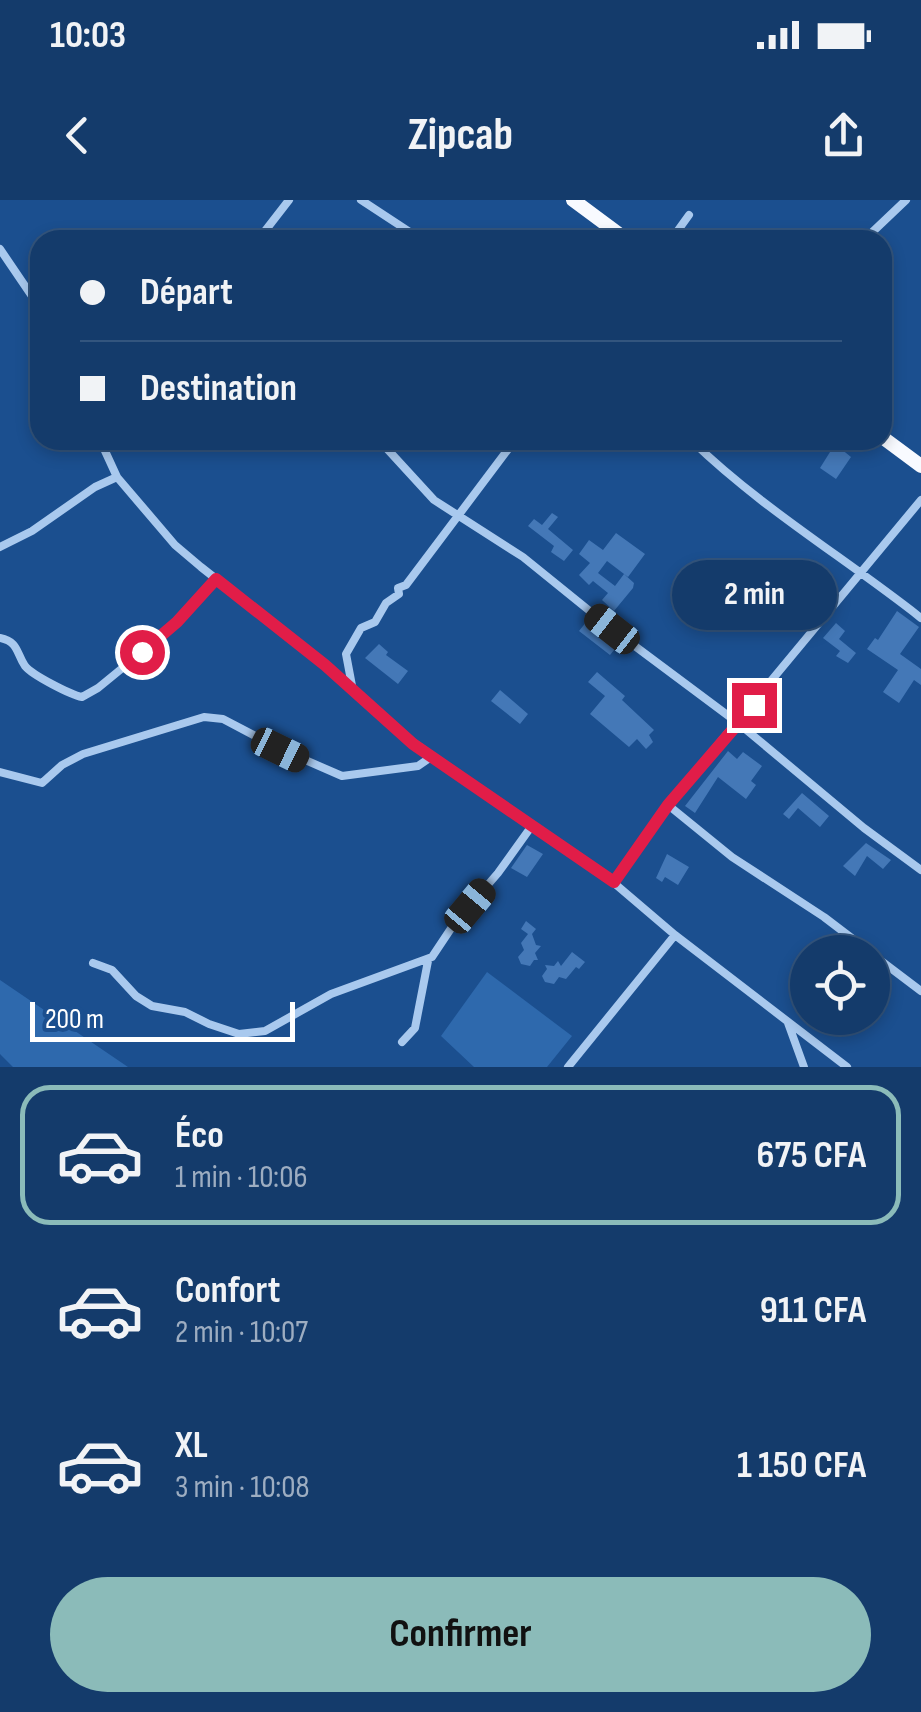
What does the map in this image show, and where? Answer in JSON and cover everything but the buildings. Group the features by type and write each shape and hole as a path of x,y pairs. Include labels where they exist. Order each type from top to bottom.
{"highway":[{"path":"573,200 614,230"},
{"path":"892,444 921,466"}],"street":[{"path":"266,230 289,200"},
{"path":"362,200 407,230"},
{"path":"874,230 906,200"},
{"path":"678,230 689,216"},
{"path":"0,249 30,293"},
{"path":"106,450 117,477 176,544 397,731 614,882 675,935 847,1067"},
{"path":"388,450 426,492 523,557 921,870"},
{"path":"353,691 346,654 361,628 376,622 386,603 399,594 398,588 406,585 508,450"},
{"path":"702,450 765,505 863,572 921,618"},
{"path":"0,547 32,531 94,487 117,477"},
{"path":"614,882 668,805 921,500"},
{"path":"0,638 20,650 27,668 69,694 82,697 164,634 216,579"},
{"path":"0,772 44,783 62,765 83,754 204,717 223,718 322,770 342,776 418,766 431,757"},
{"path":"668,805 732,857 848,935"},
{"path":"402,1042 415,1028 428,960 531,827"},
{"path":"568,1067 675,935"},
{"path":"93,963 112,970 142,1001 185,1012 239,1034 265,1031 332,994 428,960"},
{"path":"890,967 921,991"},
{"path":"788,1023 804,1067"}],"shaded area":[{"path":"487,972 572,1036 547,1067 474,1067 441,1036"},
{"path":"0,980 128,1067 13,1067 0,1054"}],"route":[{"path":"142,652 198,602 216,579 325,665 413,744 614,882 668,805 754,705"}]}
